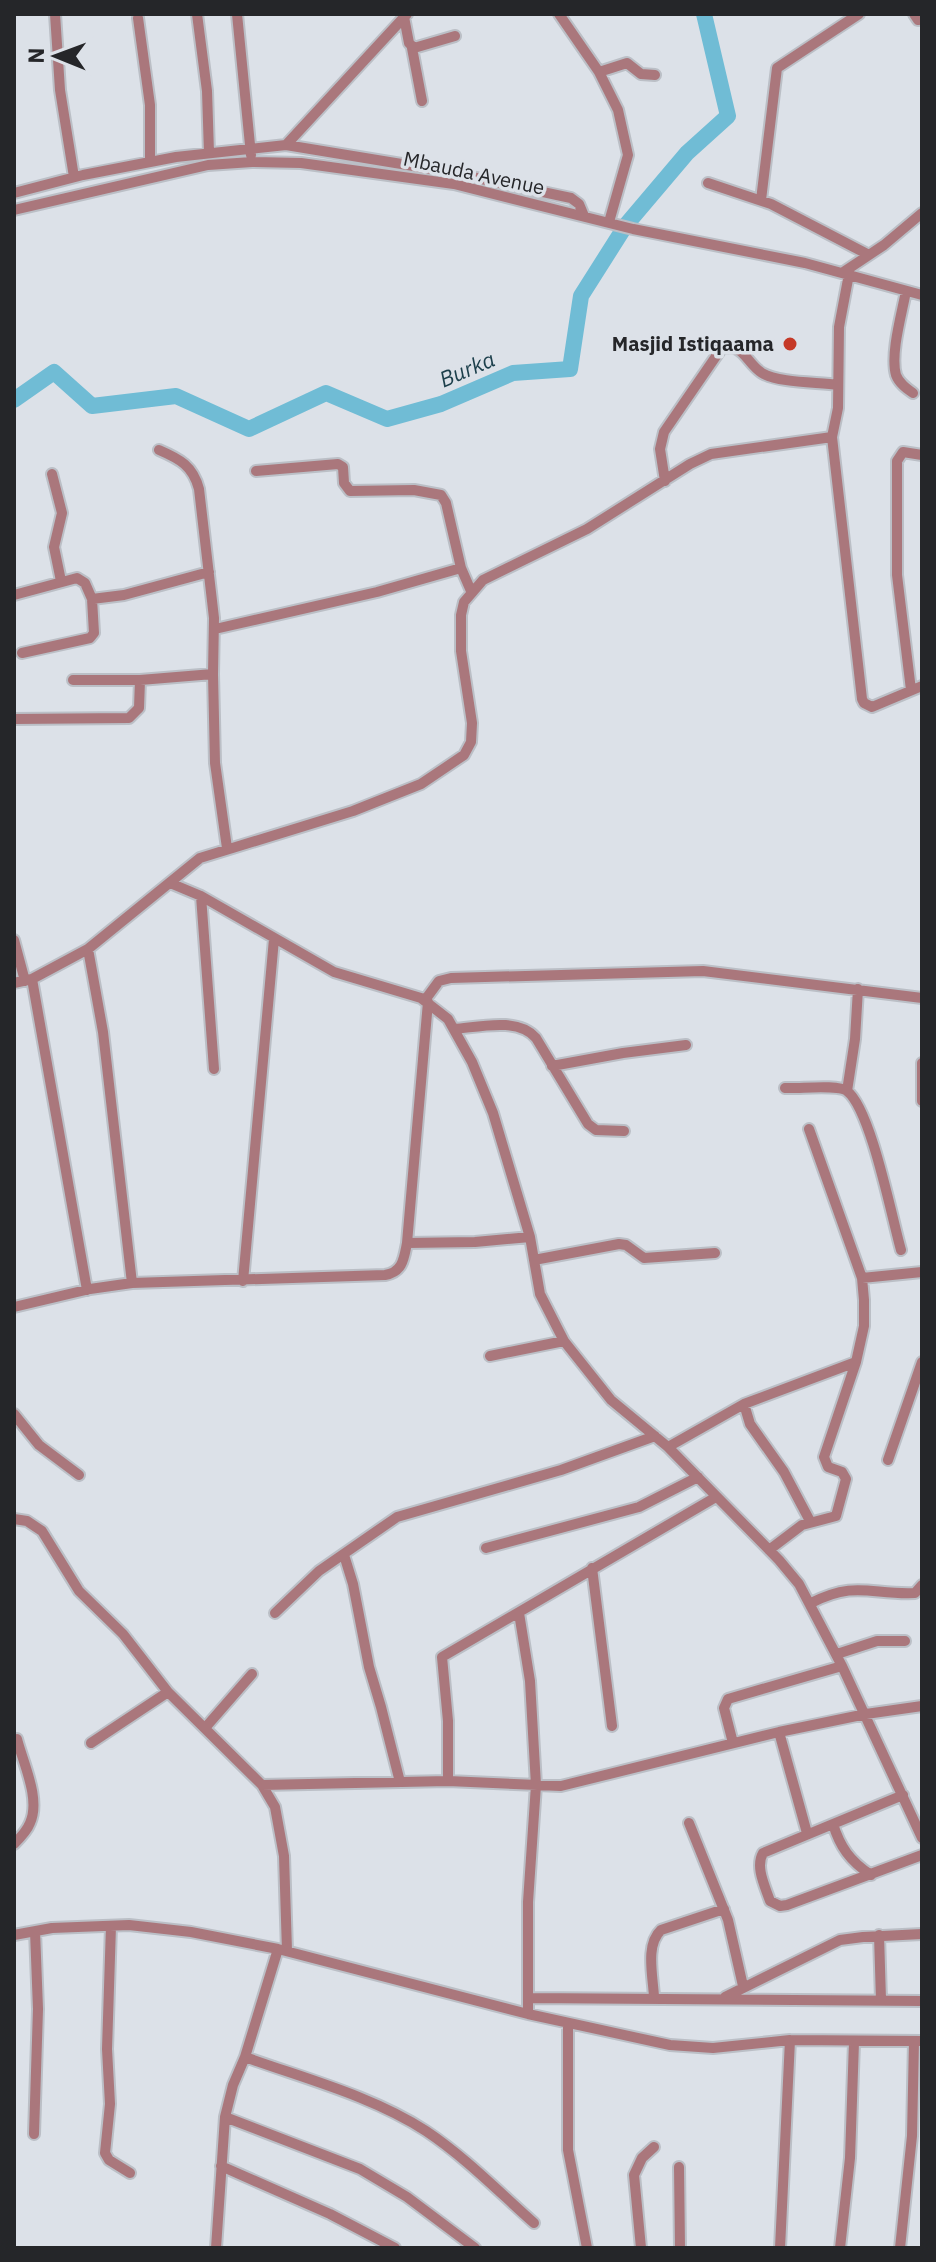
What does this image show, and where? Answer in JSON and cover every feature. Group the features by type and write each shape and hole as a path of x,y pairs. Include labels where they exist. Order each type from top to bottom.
{"street":[{"path":"55,14 60,90 74,177"},
{"path":"197,14 207,91 209,153"},
{"path":"237,14 252,162"},
{"path":"559,14 599,72 618,110 628,155 609,222"},
{"path":"761,200 777,68 859,14"},
{"path":"286,145 405,15"},
{"path":"405,15 422,101"},
{"path":"138,18 150,105 150,162"},
{"path":"412,48 455,36"},
{"path":"599,72 627,63 641,74 655,75"},
{"path":"14,193 150,162 286,145 417,166 571,198 579,204 584,216"},
{"name":"Mbauda Avenue","path":"14,210 208,165 301,163 454,184 846,274 922,295"},
{"path":"708,183 761,200 869,255"},
{"path":"922,213 846,274 839,327 838,408 832,437 862,699 867,706 872,707 916,688 897,575 897,461 903,452 922,455"},
{"path":"906,291 895,368 897,377 913,393"},
{"path":"665,481 660,449 664,432 721,349 730,346 739,349 753,366 767,376 838,385"},
{"path":"23,981 88,949 200,858 353,811 421,784 464,755 471,742 472,723 461,651 461,615 464,602 483,580 587,529 711,454 832,437"},
{"path":"159,450 179,458 196,479 215,629 215,763 227,848"},
{"path":"256,471 339,464 344,470 345,487 350,491 414,490 441,495 446,503 461,568 471,591"},
{"path":"52,474 62,513 54,547 61,581"},
{"path":"215,629 377,592 461,568"},
{"path":"92,599 124,595 209,572"},
{"path":"14,595 61,581 82,579 92,599 94,633 90,638 22,653"},
{"path":"73,680 140,680 213,674"},
{"path":"14,719 129,718 139,708 140,680"},
{"path":"170,883 201,896 334,972 427,1001 455,1029 493,1113 530,1237 540,1294 564,1341 611,1400 668,1447 789,1572 811,1603 837,1654 922,1838"},
{"path":"201,896 214,1069"},
{"path":"243,1281 274,939"},
{"path":"14,940 87,1290"},
{"path":"88,949 103,1032 132,1283"},
{"path":"14,1307 132,1283 391,1274 402,1264 407,1243 427,1001 439,981 451,978 684,971 740,973 922,998"},
{"path":"858,989 847,1091 863,1117 871,1140 901,1250"},
{"path":"455,1029 524,1028 536,1038 592,1128 624,1131"},
{"path":"552,1066 686,1045"},
{"path":"922,1063 922,1101"},
{"path":"785,1088 835,1088 847,1091"},
{"path":"769,1550 810,1521 833,1518 838,1510 845,1476 828,1467 824,1457 856,1362 864,1326 862,1278 809,1129"},
{"path":"407,1243 530,1237"},
{"path":"534,1260 619,1244 626,1245 644,1258 715,1253"},
{"path":"862,1278 922,1272"},
{"path":"490,1356 564,1341"},
{"path":"668,1447 744,1404 856,1362"},
{"path":"888,1460 922,1362"},
{"path":"744,1404 753,1428 784,1472 810,1521"},
{"path":"14,1414 39,1445 79,1475"},
{"path":"275,1613 319,1571 397,1517 561,1470 655,1436"},
{"path":"486,1548 639,1507 698,1477"},
{"path":"448,1781 448,1721 442,1657 716,1497"},
{"path":"14,1519 27,1521 42,1531 79,1591 123,1634 168,1692 262,1785 275,1807 288,1895 283,1950 233,2085 225,2117 216,2248"},
{"path":"344,1555 369,1667 400,1782"},
{"path":"592,1568 612,1726"},
{"path":"811,1603 848,1590 915,1593 922,1585"},
{"path":"519,1613 530,1681 536,1785 529,1873 528,2014"},
{"path":"837,1654 877,1641 905,1641"},
{"path":"733,1743 724,1708 728,1699 842,1666"},
{"path":"205,1728 252,1674"},
{"path":"91,1743 168,1692"},
{"path":"262,1785 448,1781 571,1784 779,1732 922,1706"},
{"path":"779,1732 807,1833"},
{"path":"14,1844 28,1828 33,1813 31,1790 17,1739"},
{"path":"903,1795 807,1833 760,1856 770,1901 774,1905 787,1905 922,1855"},
{"path":"689,1823 724,1909 743,1986"},
{"path":"833,1824 842,1848 871,1875"},
{"path":"654,1997 652,1951 656,1934 724,1909"},
{"path":"111,1926 107,2049 110,2104 105,2153 109,2160 130,2173"},
{"path":"14,1935 111,1926 161,1927 283,1950 528,2014 670,2045 713,2048 790,2040 918,2041 900,2248"},
{"path":"34,2134 38,2009 35,1931"},
{"path":"723,1998 840,1940 922,1934"},
{"path":"879,1935 881,2000"},
{"path":"528,1998 922,2001"},
{"path":"568,2023 568,2150 587,2248"},
{"path":"780,2248 790,2040"},
{"path":"840,2248 850,2158 854,2042"},
{"path":"245,2057 404,2118 451,2151 534,2223"},
{"path":"225,2117 360,2169 407,2197 475,2248"},
{"path":"641,2248 634,2175 642,2158 654,2147"},
{"path":"221,2166 330,2214 395,2248"},
{"path":"679,2167 680,2248"}],"waterway":[{"name":"Burka","path":"14,400 54,372 92,406 176,396 249,429 326,393 387,419 441,404 513,373 570,369 581,296 626,225 687,153 728,116 704,14"}],"place":[{"name":"Masjid Istiqaama","path":"790,344"}]}
